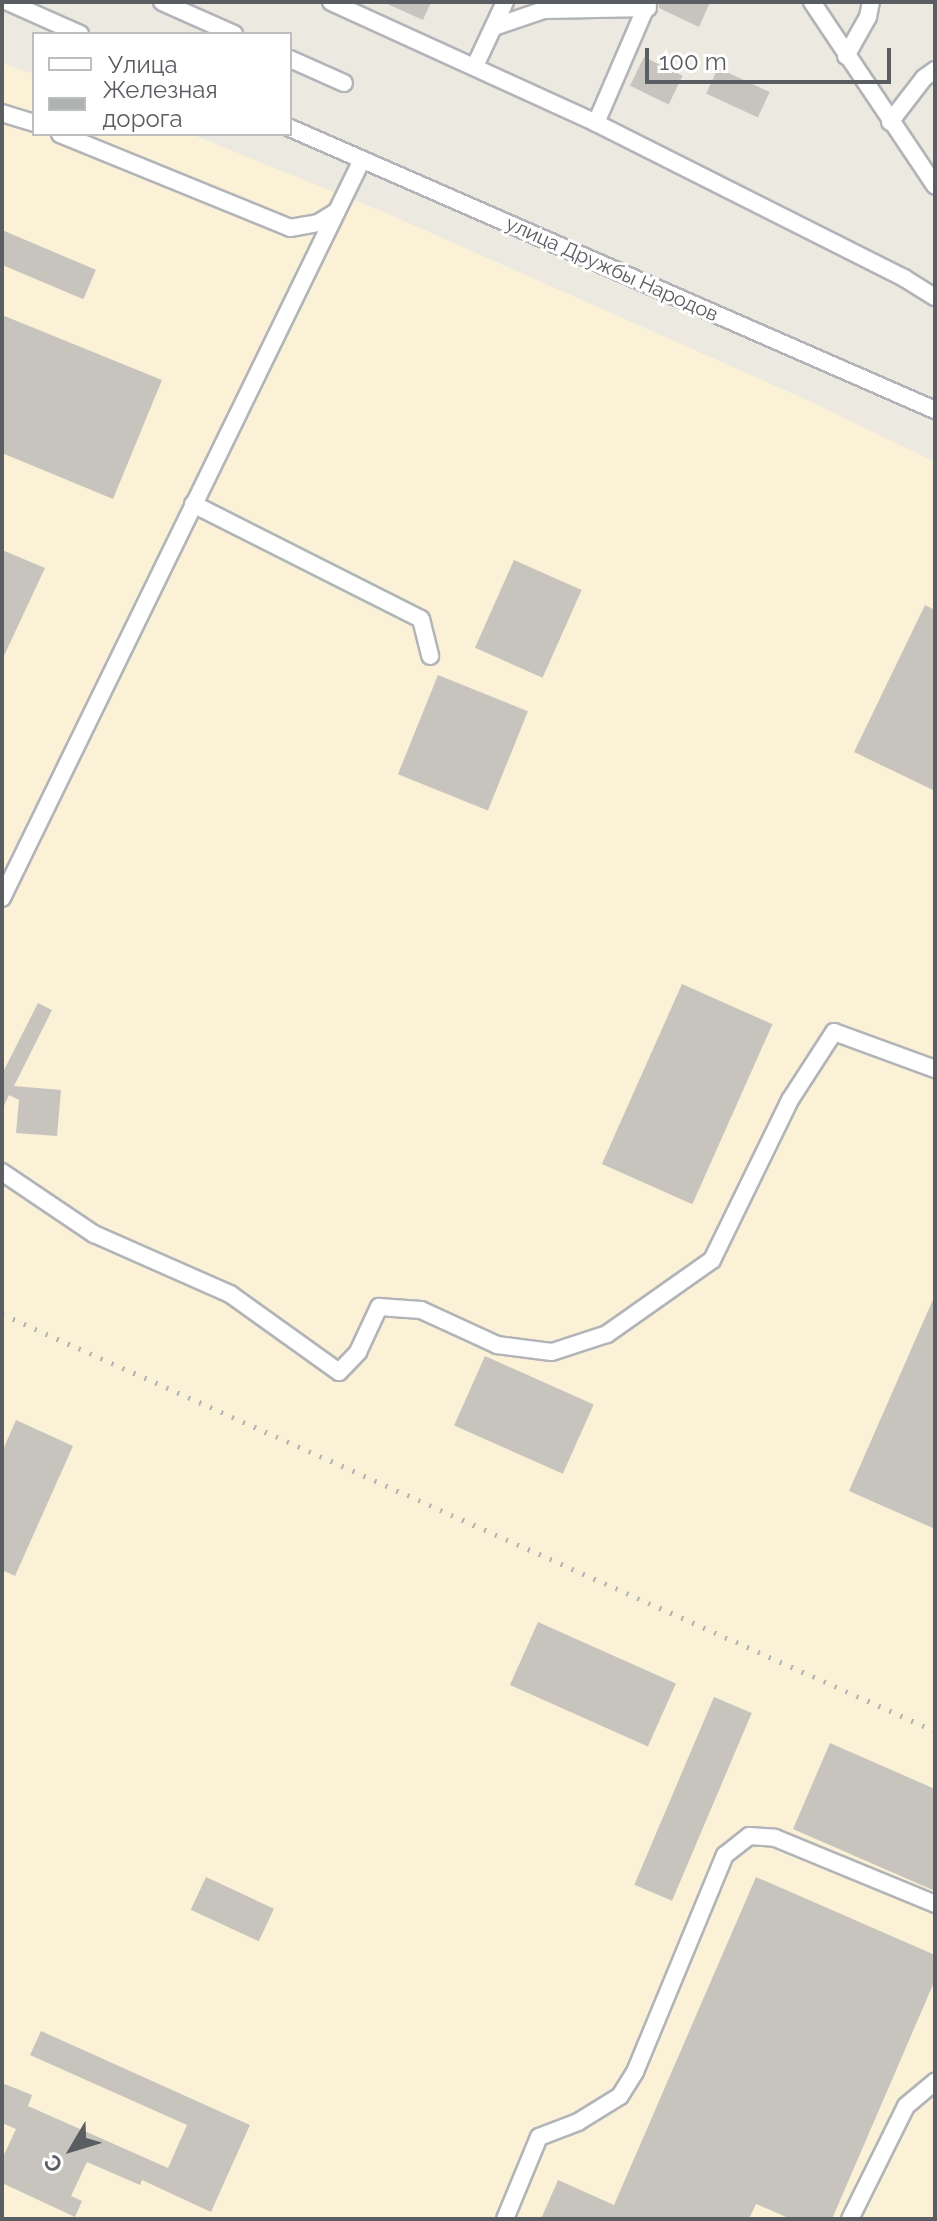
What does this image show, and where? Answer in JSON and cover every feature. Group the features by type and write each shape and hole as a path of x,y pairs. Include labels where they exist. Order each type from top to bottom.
{"street":[{"path":"8,2 76,32"},
{"path":"162,2 230,32"},
{"path":"331,2 596,123 904,278 935,297"},
{"path":"475,66 505,2"},
{"path":"812,2 935,186"},
{"path":"846,56 871,2"},
{"path":"494,27 544,10 648,5 596,123"},
{"path":"292,60 344,83"},
{"path":"890,122 924,78 935,70"},
{"path":"2,113 32,122"},
{"name":"улица Дружбы Народов","path":"292,129 935,410"},
{"path":"65,136 290,228 318,223 335,212"},
{"path":"2,898 362,160"},
{"path":"193,504 421,619 430,656"},
{"path":"2,1172 94,1234 230,1294 339,1372 358,1352 379,1307 421,1310 497,1345 552,1352 607,1334 712,1260 790,1100 834,1032 935,1069"},
{"path":"505,2219 539,2137 578,2122 620,2096 635,2072 725,1855 749,1836 775,1838 935,1904"},
{"path":"850,2219 906,2106 935,2082"}],"shaded area":[{"path":"2,63 32,73 32,136 196,136 386,213 805,399 935,462 935,2219 2,2219"}],"building":[{"path":"383,2 431,2 423,20"},
{"path":"659,2 710,2 699,27 659,8"},
{"path":"644,57 683,76 669,105 630,86"},
{"path":"718,68 770,92 758,117 706,93"},
{"path":"2,230 96,270 83,299 2,265"},
{"path":"2,315 162,380 113,499 2,453"},
{"path":"2,550 45,568 2,660"},
{"path":"514,560 582,590 543,678 475,648"},
{"path":"925,605 935,610 935,791 854,752"},
{"path":"438,675 528,711 488,811 398,774"},
{"path":"682,984 772,1024 692,1204 602,1164"},
{"path":"38,1003 52,1010 14,1086 61,1090 57,1136 16,1133 19,1100 9,1095 2,1110 2,1074"},
{"path":"935,1295 935,1529 849,1491"},
{"path":"485,1356 594,1404 563,1474 454,1425"},
{"path":"16,1420 73,1446 15,1576 2,1570 2,1452"},
{"path":"538,1622 676,1683 648,1746 510,1685"},
{"path":"714,1697 752,1713 672,1901 634,1885"},
{"path":"830,1743 935,1789 935,1891 793,1829"},
{"path":"206,1877 274,1909 259,1941 191,1910"},
{"path":"756,1877 935,1955 935,1980 832,2219 791,2219 756,2204 749,2219 541,2219 558,2180 614,2205"},
{"path":"41,2031 250,2125 211,2212 142,2180 140,2185 87,2162 71,2196 82,2201 75,2217 2,2183 2,2159 16,2129 2,2123 2,2083 32,2095 28,2106 168,2168 187,2125 30,2055"}],"railway":[{"path":"2,1314 935,1731"}]}
